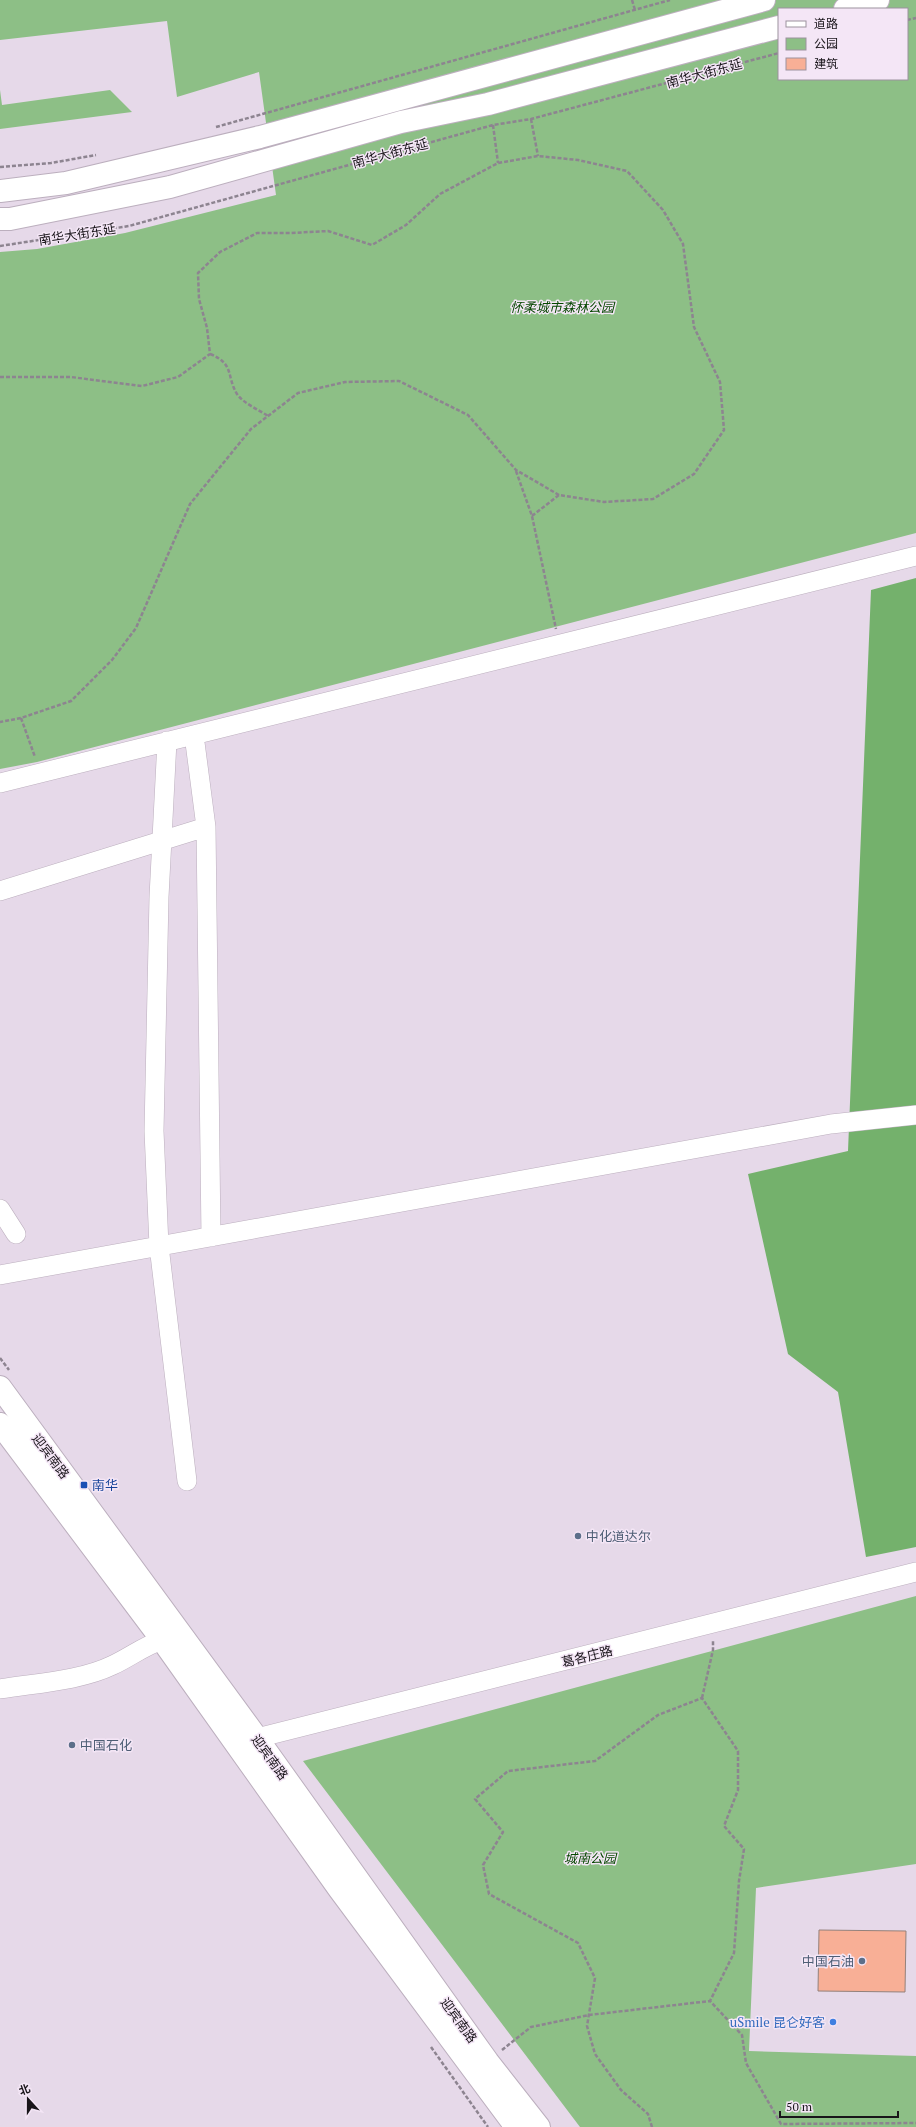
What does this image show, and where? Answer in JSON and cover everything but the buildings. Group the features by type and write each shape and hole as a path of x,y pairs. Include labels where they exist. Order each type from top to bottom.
{"main road":[{"path":"0,191 66,183 260,137 764,0"},
{"path":"849,8 878,0"},
{"name":"南华大街东延","path":"0,219 10,219 170,187 401,122 488,104 778,27"},
{"name":"迎宾南路","path":"0,1388 257,1738 488,2062 539,2127"},
{"name":"迎宾南路","path":"0,1424 162,1640 339,1889 516,2127"}],"street":[{"path":"0,783 916,556"},
{"path":"194,735 206,827 212,1236"},
{"path":"167,741 159,897 154,1131 159,1246 187,1481"},
{"path":"0,892 162,839 206,827"},
{"path":"0,1275 831,1124 916,1114"},
{"path":"0,1209 16,1234"},
{"name":"葛各庄路","path":"257,1738 916,1572"},
{"path":"0,1689 71,1678 113,1666 147,1645 162,1640"}],"path":[{"path":"632,0 636,10"},
{"path":"213,127 670,0"},
{"name":"南华大街东延","path":"0,246 129,226 493,125 531,119 778,53"},
{"path":"531,119 538,156"},
{"path":"493,125 498,163"},
{"path":"0,168 51,163 103,154"},
{"path":"0,722 21,718 71,701 112,660 136,628 190,504 251,429 298,393 345,382 399,381 468,415 516,470 559,495 604,502 653,499 694,474 724,430 720,382 694,327 684,244 663,210 626,171 578,160 538,156 498,163 440,194 406,225 372,245 328,231 257,233 220,252 198,273 199,299 207,328 210,354"},
{"path":"0,377 71,377 142,386 178,377 210,354"},
{"path":"210,354 221,359 229,370 237,394 268,416"},
{"path":"516,470 532,516 556,626 556,645"},
{"path":"532,516 559,495"},
{"path":"21,718 42,772"},
{"path":"710,2001 734,1953 739,1881 744,1849 724,1826 738,1790 738,1751 702,1698 713,1650 714,1624"},
{"path":"652,2127 648,2114 620,2090 595,2054 587,2026 595,1978 578,1943 489,1894 483,1865 503,1832 475,1798 508,1772 595,1761 658,1715 702,1698"},
{"path":"488,2062 531,2027 589,2015 710,2001"},
{"path":"710,2001 742,2035 746,2063 781,2124 916,2123"}],"green space":[{"name":"怀柔城市森林公园","path":"0,0 916,0 916,533 37,762 0,769 0,252 37,249 125,233 276,195 259,72 177,97 167,21 0,40"},
{"path":"0,90 2,105 110,90 132,112 0,129"},
{"path":"916,578 916,1547 866,1557 838,1392 788,1354 748,1174 848,1151 871,590"},
{"name":"城南公园","path":"916,1596 916,1864 756,1888 749,2051 916,2056 916,2127 580,2127 303,1761"}],"place":[{"name":"南华","path":"84,1485"},
{"name":"中化道达尔","path":"578,1536"},
{"name":"中国石化","path":"72,1745"},
{"name":"中国石油","path":"862,1961"},
{"name":"uSmile 昆仑好客","path":"833,2022"}]}
